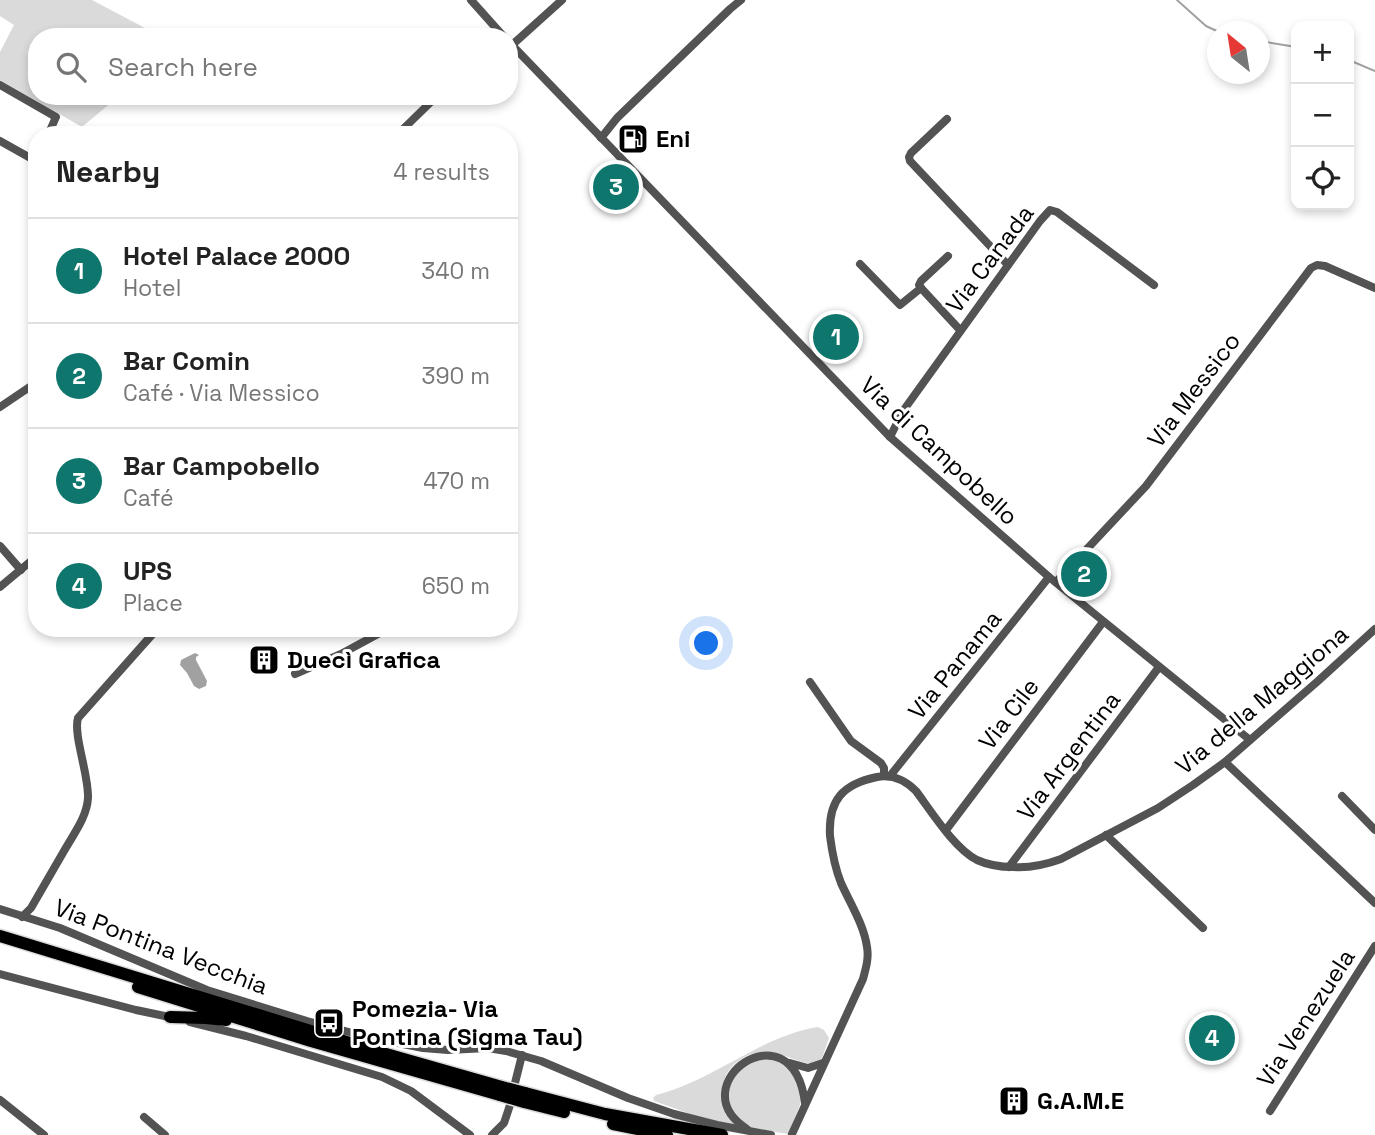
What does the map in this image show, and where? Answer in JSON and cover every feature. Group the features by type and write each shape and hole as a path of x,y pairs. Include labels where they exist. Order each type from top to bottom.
{"highway":[{"path":"0,936 507,1092"},
{"path":"0,944 261,1025 525,1097 648,1135"},
{"path":"205,998 276,1012"},
{"path":"170,1017 216,1018 261,1025"},
{"path":"525,1097 722,1135"},
{"path":"604,1122 667,1135"}],"street":[{"path":"471,0 495,28"},
{"path":"518,38 562,0"},
{"path":"601,138 617,118 741,0"},
{"name":"Via di Campobello","path":"518,51 890,437 1052,580 1250,740"},
{"path":"0,85 28,101"},
{"path":"35,105 56,117 52,126"},
{"path":"406,126 427,105"},
{"path":"947,119 911,153 909,161 1008,265"},
{"path":"0,141 28,157"},
{"name":"Via Canada","path":"890,437 903,411 1049,211 1053,210 1154,285"},
{"path":"948,256 920,281 919,285 960,330"},
{"path":"860,264 900,305 921,288"},
{"name":"Via Messico","path":"1052,580 1146,486 1311,268 1323,265 1375,288"},
{"path":"0,407 28,388"},
{"path":"0,546 21,570"},
{"path":"0,587 28,564"},
{"name":"Via Panama","path":"887,776 1052,580"},
{"name":"Via Cile","path":"946,830 1103,622"},
{"name":"Via della Maggiona","path":"810,682 850,741 881,763 887,776 909,784 972,857 986,863 1029,867 1054,862 1181,794 1225,762 1375,629"},
{"name":"Via Pontina Vecchia","path":"18,916 31,908 80,824 87,807 88,792 77,721 150,637"},
{"path":"295,674 373,637"},
{"name":"Via Argentina","path":"1009,867 1159,667"},
{"path":"1225,762 1375,902"},
{"path":"792,1134 863,979 868,954 864,935 834,861 830,813 837,797 848,788 887,776"},
{"path":"1342,796 1375,830"},
{"path":"1107,835 1203,928"},
{"name":"Via Pontina Vecchia","path":"0,910 38,924 44,922 206,990 276,1012 368,1037 423,1048 488,1048 522,1055 638,1102 695,1119 771,1135"},
{"name":"Via Venezuela","path":"1270,1111 1375,947"},
{"path":"0,974 246,1036 382,1077 416,1095 470,1135"},
{"path":"492,1135 502,1125 507,1092 522,1055"},
{"path":"749,1131 737,1122 727,1105 726,1089 730,1077 741,1064 757,1057 769,1056 808,1068 823,1063"},
{"path":"788,1062 800,1079 805,1103"},
{"path":"0,1100 44,1135"},
{"path":"144,1117 165,1135"}],"shaded area":[{"path":"0,0 92,0 145,28 28,28 28,96 0,80 0,52 14,25 0,16"},
{"path":"44,105 108,105 80,126"},
{"path":"195,653 199,655 196,660 207,681 206,686 199,689 180,665 181,660"},
{"path":"818,1027 824,1030 829,1038 822,1058 816,1064 760,1052 745,1057 732,1067 727,1074 723,1090 725,1104 734,1125 693,1115 654,1101 656,1095 698,1080 776,1039"},
{"path":"761,1058 773,1059 791,1069 801,1098 788,1134 751,1128 738,1118 731,1106 729,1092 734,1077 743,1067"}],"waterway":[{"path":"1177,0 1207,26"},
{"path":"1270,43 1291,46"},
{"path":"1354,62 1375,71"}],"place":[{"name":"Eni","path":"633,139"},
{"name":"Bar Campobello","path":"616,187"},
{"name":"Hotel Palace 2000","path":"836,337"},
{"name":"Bar Comin","path":"1084,574"},
{"name":"Duecì Grafica","path":"264,660"},
{"name":"Pomezia- Via Pontina (Sigma Tau)","path":"329,1023"},
{"name":"UPS","path":"1212,1038"},
{"name":"G.A.M.E","path":"1014,1101"}]}
